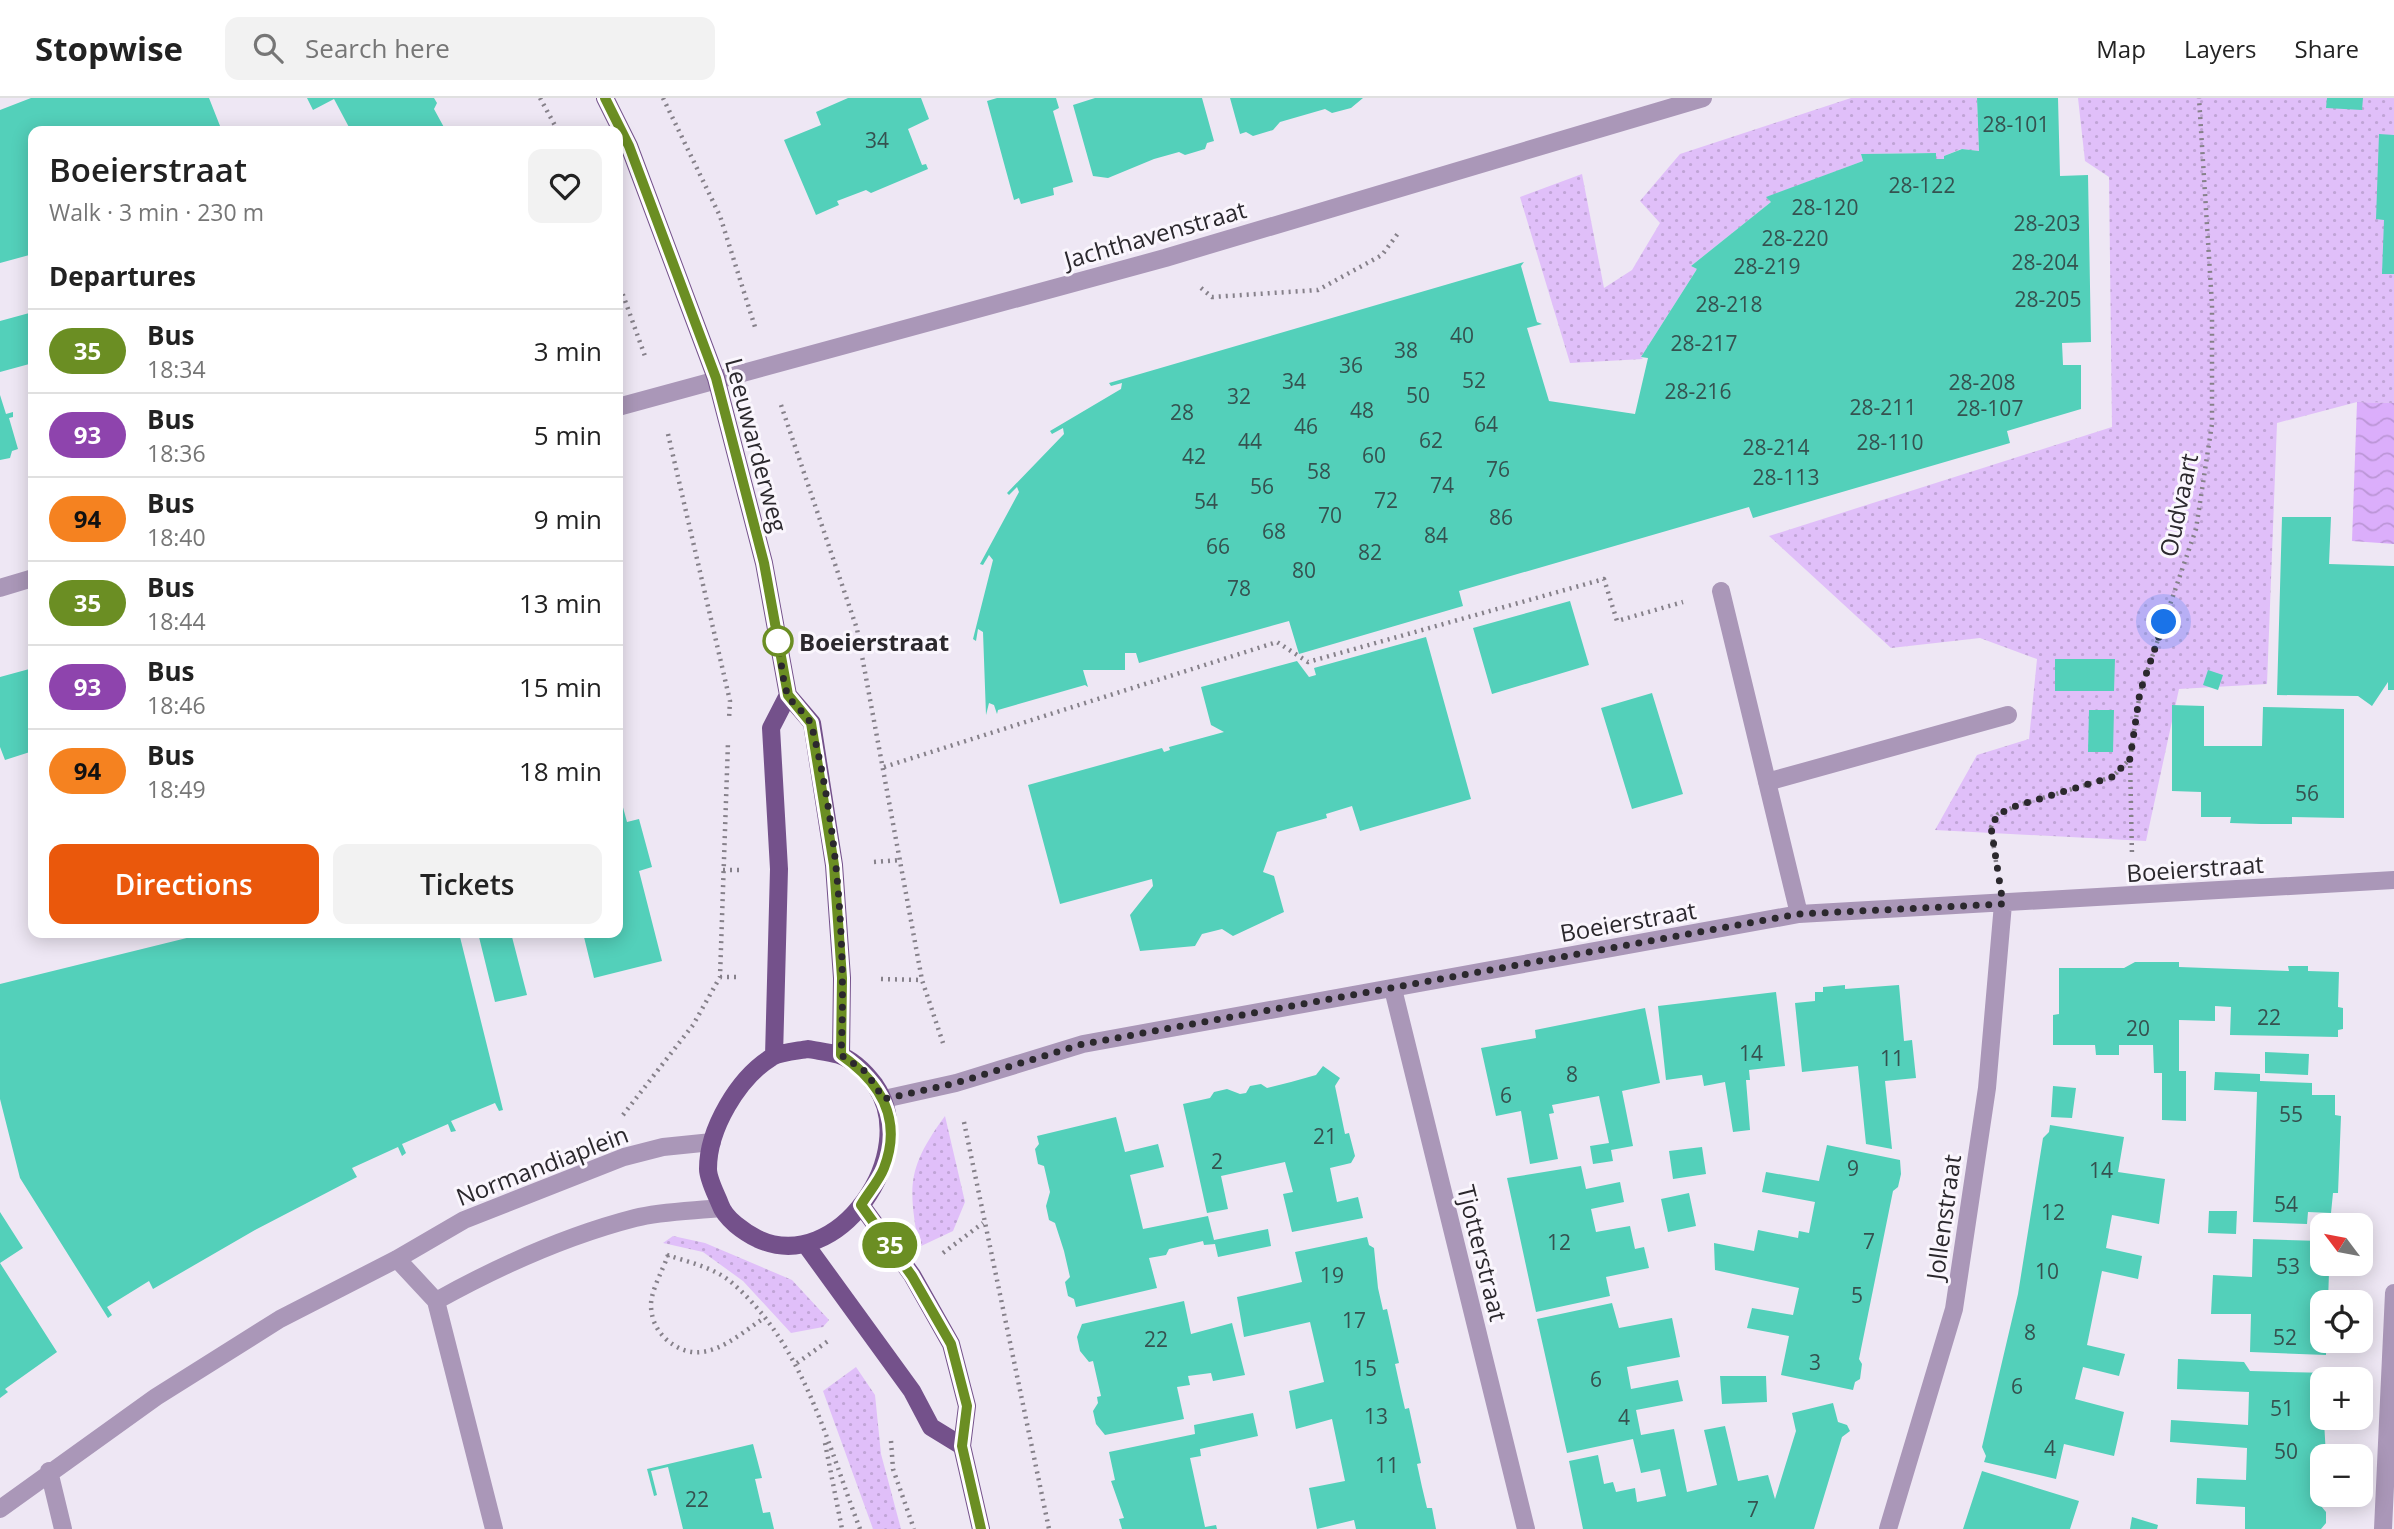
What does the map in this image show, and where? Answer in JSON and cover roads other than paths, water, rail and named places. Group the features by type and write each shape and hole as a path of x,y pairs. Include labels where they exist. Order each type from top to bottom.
{"main road":[{"name":"Leeuwarderweg","path":"605,98 619,126"},
{"name":"Leeuwarderweg","path":"623,134 716,378 764,563 788,695 811,723 825,796 834,865 842,978 841,1055"},
{"path":"774,1056 779,869 771,728 788,695"},
{"path":"808,1049 841,1055 866,1072 884,1099 891,1135 884,1168 861,1205 836,1229 806,1245 774,1246 744,1232 721,1208 708,1171 712,1142 728,1106 750,1076 774,1056 808,1049"},
{"path":"861,1205 912,1276 951,1344 967,1406 962,1446 981,1529"},
{"path":"806,1245 912,1391 931,1427 962,1446"}],"street":[{"name":"Jachthavenstraat","path":"623,406 716,378 1165,258 1703,98"},
{"path":"0,588 28,580"},
{"path":"1721,591 1799,914"},
{"path":"1767,782 2008,715"},
{"name":"Boeierstraat","path":"884,1099 956,1083 1083,1044 1799,914 2394,880"},
{"name":"Jollenstraat","path":"1888,1529 1954,1309 1987,1088 2003,904"},
{"name":"Tjotterstraat","path":"1393,989 1526,1529"},
{"name":"Normandiaplein","path":"0,1509 49,1471 156,1397 280,1319 397,1259 464,1220 624,1157 663,1147 712,1142"},
{"path":"436,1301 485,1274 551,1245 637,1218 721,1208"},
{"path":"397,1259 436,1301 494,1529"},
{"path":"2383,1529 2394,1293"},
{"path":"49,1471 63,1529"}],"water":[{"path":"2357,402 2394,403 2394,544 2352,541"}],"place":[{"name":"Boeierstraat","path":"778,641"}]}
